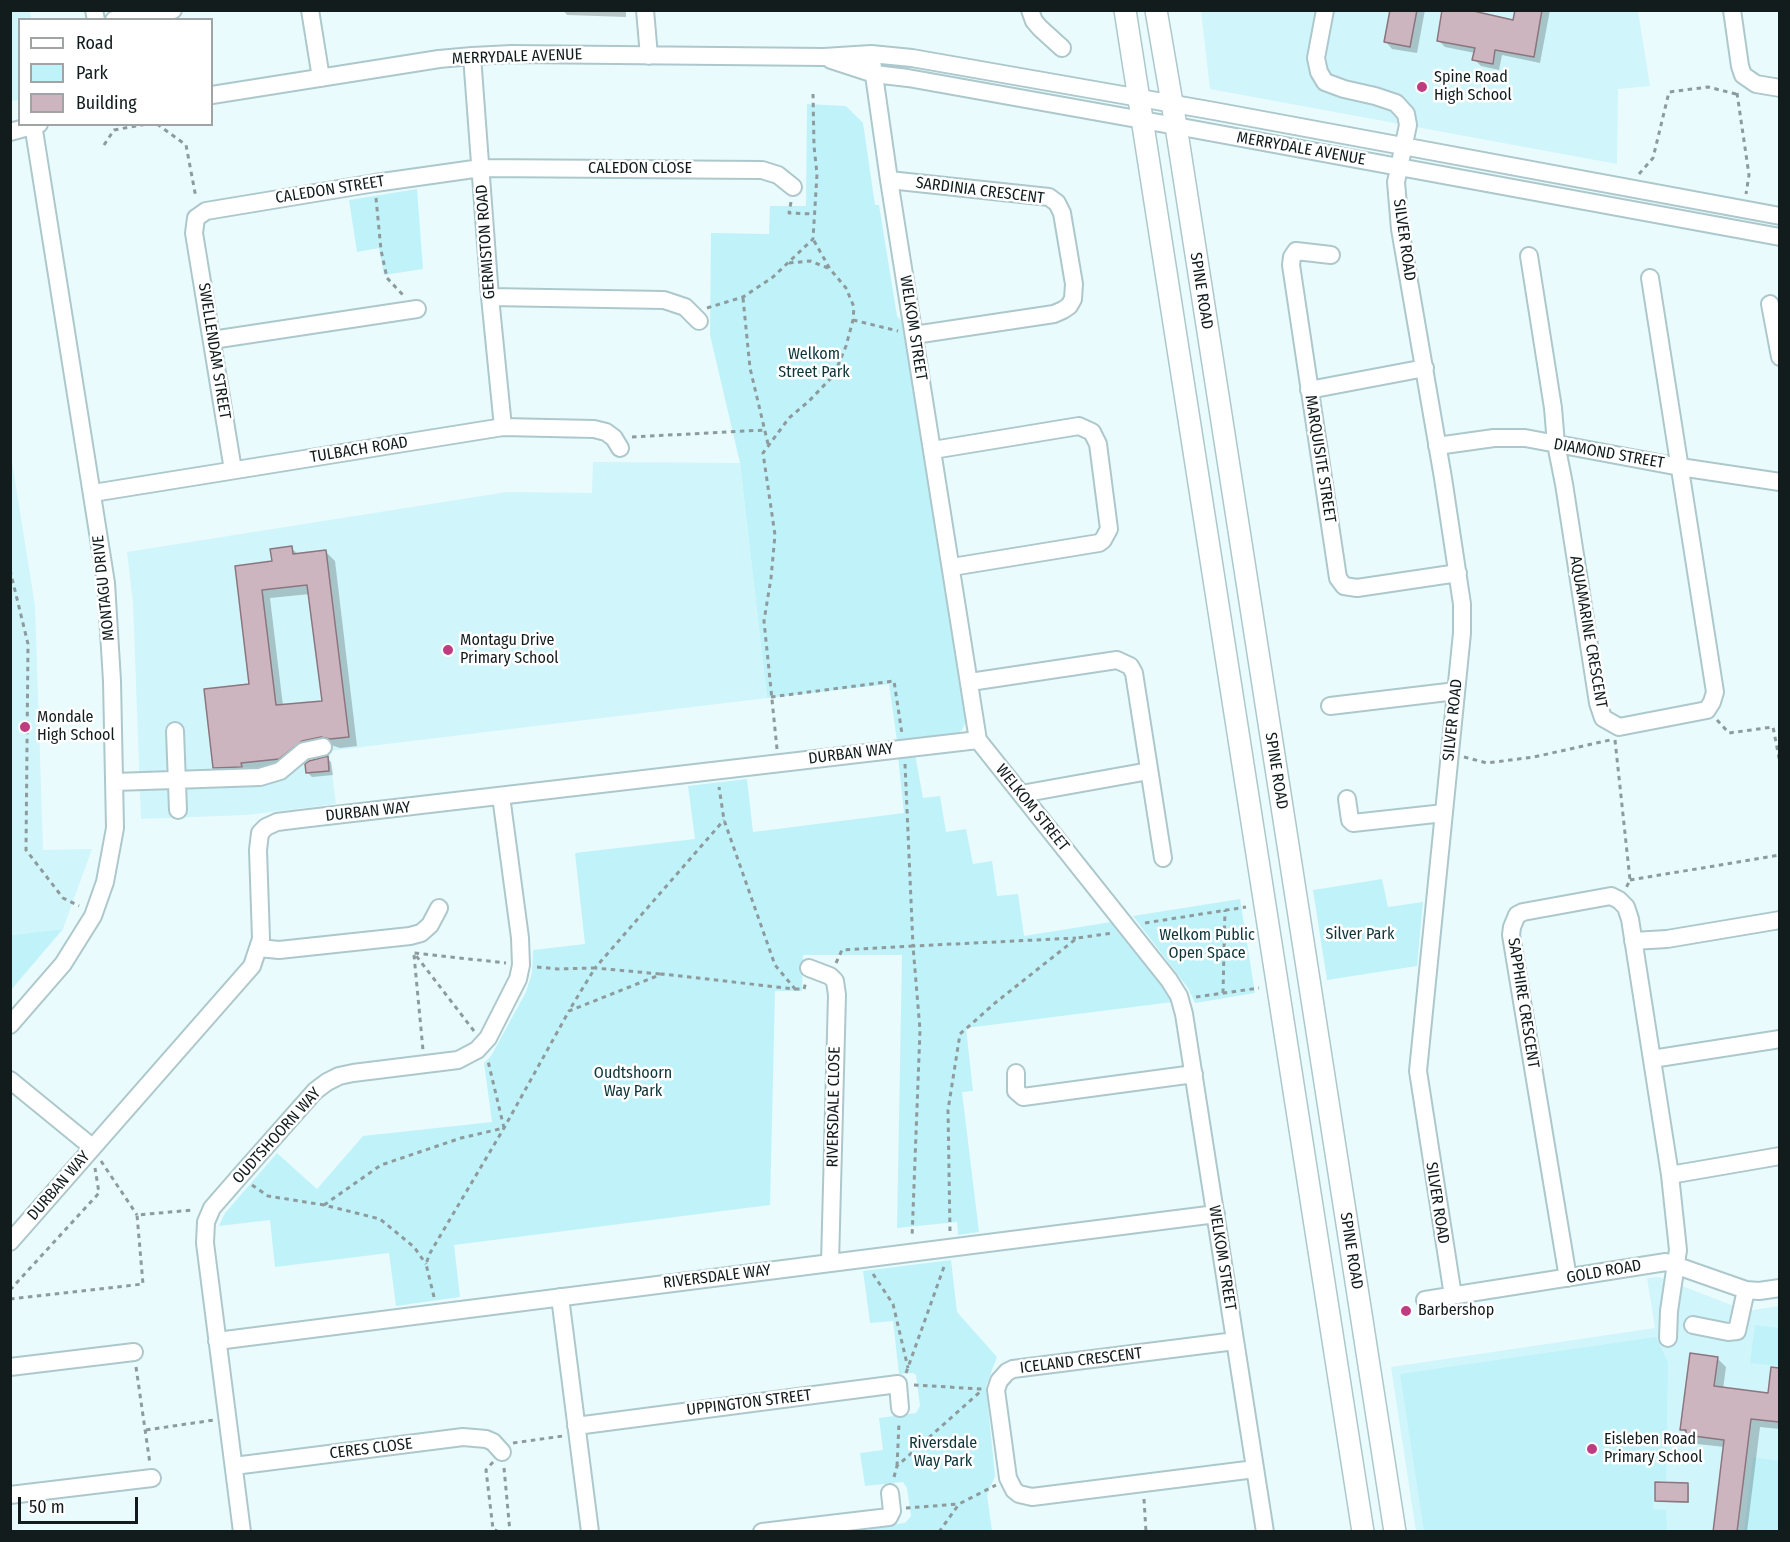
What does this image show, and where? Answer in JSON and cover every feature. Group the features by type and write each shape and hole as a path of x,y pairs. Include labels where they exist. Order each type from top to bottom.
{"main road":[{"name":"SPINE ROAD","path":"1125,10 1363,1532"},
{"name":"SPINE ROAD","path":"1156,10 1395,1532"}],"street":[{"path":"126,18 173,10"},
{"path":"310,10 321,78"},
{"path":"645,10 649,56"},
{"path":"1030,10 1034,21 1062,48"},
{"name":"SILVER ROAD","path":"1325,10 1317,58 1319,72 1325,82 1396,103 1406,114 1408,125 1396,182 1400,229 1425,368 1458,573 1463,618 1418,1071 1453,1296"},
{"path":"1732,10 1743,75 1756,84 1779,88"},
{"name":"MERRYDALE AVENUE","path":"213,95 472,56 512,54 824,57 871,54 912,58 1139,98 1779,216"},
{"name":"WELKOM STREET","path":"871,54 978,740 1169,980 1179,996 1194,1074 1265,1532"},
{"name":"GERMISTON ROAD","path":"472,56 490,297 503,427"},
{"name":"MERRYDALE AVENUE","path":"824,57 874,74 1143,120 1779,237"},
{"path":"10,132 26,126"},
{"name":"MONTAGU DRIVE","path":"10,1025 63,964 93,916 105,882 115,828 112,681 106,583 31,126"},
{"name":"CALEDON STREET","path":"199,215 216,208 481,168"},
{"name":"CALEDON CLOSE","path":"481,168 762,170 778,175 794,187"},
{"name":"SARDINIA CRESCENT","path":"889,180 1049,197 1057,203 1062,213 1069,254 1074,292 1073,299 1063,310 1054,314 914,334"},
{"name":"SWELLENDAM STREET","path":"199,215 194,222 194,233 233,470"},
{"name":"MARQUISITE STREET","path":"1331,255 1296,251 1291,265 1337,573 1341,584 1349,588 1357,588 1458,573"},
{"name":"AQUAMARINE CRESCENT","path":"1529,256 1553,408 1556,444 1598,703 1603,718 1617,733 1707,710"},
{"path":"1650,278 1715,692 1707,710"},
{"path":"490,297 664,300 685,307 696,317"},
{"path":"1770,304 1779,357"},
{"path":"212,340 417,309"},
{"path":"1309,390 1425,368"},
{"path":"933,450 1079,426 1092,432 1098,444 1109,529 1103,540 1099,543 952,567"},
{"name":"TULBACH ROAD","path":"93,493 503,427 594,429 606,432 617,443"},
{"name":"DIAMOND STREET","path":"1437,446 1509,437 1779,482"},
{"path":"970,682 1118,660 1126,663 1134,674 1163,858"},
{"path":"1330,706 1456,691"},
{"path":"175,731 178,810"},
{"name":"DURBAN WAY","path":"10,1242 252,966 260,948 258,850 260,833 266,827 277,822 978,740"},
{"path":"115,782 272,775 299,753 323,747"},
{"path":"1021,794 1149,771"},
{"name":"OUDTSHOORN WAY","path":"242,1532 205,1243 206,1221 212,1208 315,1091 327,1082 353,1072 458,1060 470,1055 483,1044 518,979 521,965 520,938 501,796"},
{"path":"1347,799 1350,820 1355,823 1444,813"},
{"name":"SAPPHIRE CRESCENT","path":"1568,1278 1513,947 1512,927 1517,915 1527,911 1601,897 1611,896 1619,900"},
{"path":"1619,900 1626,907 1633,941 1677,1232 1677,1265 1669,1311 1668,1338"},
{"path":"260,948 279,950 412,944 430,925 439,908"},
{"path":"1633,941 1667,939 1779,920"},
{"path":"809,968 830,975"},
{"name":"RIVERSDALE CLOSE","path":"830,975 835,981 837,995 830,1263"},
{"path":"1652,1059 1779,1039"},
{"path":"1016,1073 1016,1091 1023,1096 1194,1074"},
{"path":"10,1080 92,1147"},
{"path":"1670,1175 1779,1156"},
{"name":"RIVERSDALE WAY","path":"218,1341 1216,1214"},
{"name":"GOLD ROAD","path":"1425,1300 1657,1263 1677,1265 1746,1290 1779,1288"},
{"path":"1693,1325 1728,1332 1737,1331 1746,1290"},
{"path":"560,1297 590,1532"},
{"name":"ICELAND CRESCENT","path":"989,1390 1002,1376 1013,1369 1235,1341"},
{"path":"10,1367 134,1352"},
{"path":"898,1384 900,1408"},
{"name":"UPPINGTON STREET","path":"576,1426 898,1384"},
{"path":"989,1390 1008,1478 1014,1490 1019,1494 1032,1497 1255,1468"},
{"name":"CERES CLOSE","path":"234,1466 463,1437 480,1437 498,1448"},
{"path":"10,1495 152,1478"},
{"path":"762,1532 889,1517 891,1501"}],"path":[{"path":"1635,179 1653,158 1669,92 1708,87 1736,94"},
{"path":"1741,87 1736,94 1749,175 1745,199"},
{"path":"778,763 764,621 775,535 763,453 789,418 834,375 846,346 854,307 846,288 830,269 813,239 817,174 813,94"},
{"path":"104,145 114,130 136,126"},
{"path":"160,126 186,145 199,215"},
{"path":"375,183 381,250 387,278 417,309"},
{"path":"794,187 789,213 814,214"},
{"path":"696,317 743,297 773,277 813,239"},
{"path":"788,263 810,261 830,269"},
{"path":"743,297 750,368 768,444"},
{"path":"853,320 914,334"},
{"path":"617,443 765,430"},
{"path":"10,570 28,644 26,850 63,898 93,916"},
{"path":"771,697 894,681 904,747 913,946 920,1030 912,1252"},
{"path":"1707,710 1729,733 1773,727 1779,763"},
{"path":"1450,749 1467,759 1487,763 1534,758 1617,733 1630,880 1619,900"},
{"path":"412,944 521,965 558,969 595,968 795,988 775,965 724,820 718,770"},
{"path":"426,1264 430,1253 595,968 724,820"},
{"path":"1630,880 1779,855"},
{"path":"1223,993 1224,910"},
{"path":"830,975 842,950 1077,938"},
{"path":"412,944 483,1044 504,1128"},
{"path":"412,944 424,1064"},
{"path":"569,1011 662,974"},
{"path":"1179,996 1196,997 1259,988"},
{"path":"324,1205 381,1165 461,1138 504,1128"},
{"path":"10,1299 143,1284 137,1215 92,1147"},
{"path":"10,1290 99,1193 92,1147"},
{"path":"239,1177 268,1196 324,1205 380,1219 414,1247 426,1264 438,1313"},
{"path":"137,1215 212,1208"},
{"path":"864,1258 893,1304 909,1370"},
{"path":"134,1352 152,1478"},
{"path":"898,1384 989,1390"},
{"path":"897,1466 989,1390"},
{"path":"900,1408 897,1466 891,1501 959,1504 980,1495 1008,1478"},
{"path":"145,1430 227,1418"},
{"path":"499,1532 494,1529 486,1470 498,1448 515,1443 564,1436 576,1426"},
{"path":"498,1448 510,1532"},
{"path":"1143,1483 1146,1532"},
{"path":"939,1532 959,1504"}],"shaded area":[{"path":"10,11 30,11 31,18 18,18 18,100 11,101"},
{"name":"Spine Road High School","path":"1201,11 1638,11 1650,86 1618,89 1617,164 1210,89"},
{"name":"Mondale High School","path":"11,455 35,606 43,850 92,849 63,929 11,935"},
{"name":"Montagu Drive Primary School","path":"593,462 740,463 767,698 329,751 336,804 246,815 141,819 133,603 127,552 507,492 592,493"},
{"name":"Eisleben Road Primary School","path":"1659,1277 1747,1311 1779,1306 1779,1531 1416,1531 1391,1367 1655,1328 1647,1278"}],"green space":[{"name":"Welkom Street Park","path":"807,104 846,106 863,123 875,205 879,205 897,316 904,324 966,721 962,730 956,734 897,741 889,684 767,698 740,463 710,335 711,233 769,234 770,206 806,206"},
{"path":"417,189 423,269 384,275 379,248 357,252 349,200"},
{"name":"Oudtshoorn Way Park","path":"915,754 923,798 940,796 946,832 966,829 973,864 992,861 997,896 1018,894 1024,936 1111,922 1173,1002 966,1028 973,1091 962,1092 979,1232 958,1235 957,1222 897,1228 902,955 803,955 802,991 775,991 770,1205 454,1245 460,1297 396,1306 389,1253 275,1267 270,1220 219,1226 225,1213 277,1153 317,1189 363,1136 492,1122 484,1063 491,1056 526,992 532,973 533,950 585,944 575,853 695,839 688,786 747,779 753,832 904,813 898,757"},
{"name":"Silver Park","path":"1382,879 1388,907 1423,902 1417,966 1327,980 1313,890"},
{"name":"Welkom Public Open Space","path":"1240,899 1255,993 1195,1003 1188,988 1133,916"},
{"path":"63,929 11,990 11,935"},
{"name":"Riversdale Way Park","path":"951,1260 957,1312 997,1357 986,1386 995,1476 987,1495 992,1531 870,1531 870,1528 905,1523 911,1516 907,1488 903,1482 865,1486 860,1453 883,1450 879,1418 916,1413 920,1406 916,1375 913,1373 899,1374 893,1321 870,1323 863,1271"},
{"path":"1755,1325 1779,1328 1779,1366 1750,1363"},
{"path":"1656,1337 1668,1363 1666,1481 1654,1480 1653,1509 1666,1510 1667,1531 1424,1531 1400,1374"},
{"path":"1753,1457 1779,1461 1779,1531 1744,1530"}],"building":[{"path":"1390,10 1417,10 1410,47 1384,42"},
{"path":"1442,10 1469,10 1513,20 1515,10 1542,10 1534,57 1495,50 1493,64 1472,60 1475,48 1437,41"},
{"path":"292,546 293,554 326,550 349,737 330,739 321,737 302,741 279,759 241,763 242,767 213,768 204,689 249,684 235,566 272,561 270,549","holes":["307,585 322,701 276,705 262,590"]},
{"path":"328,756 329,771 306,773 305,764"},
{"path":"1690,1353 1718,1357 1714,1386 1768,1393 1771,1367 1779,1368 1779,1422 1751,1419 1737,1532 1713,1532 1724,1440 1686,1435 1686,1430 1680,1430"},
{"path":"1655,1482 1688,1483 1688,1502 1655,1501"}],"place":[{"name":"Spine Road High School","path":"1422,87"},
{"name":"Montagu Drive Primary School","path":"448,650"},
{"name":"Mondale High School","path":"25,727"},
{"name":"Barbershop","path":"1406,1311"},
{"name":"Eisleben Road Primary School","path":"1592,1449"}]}
